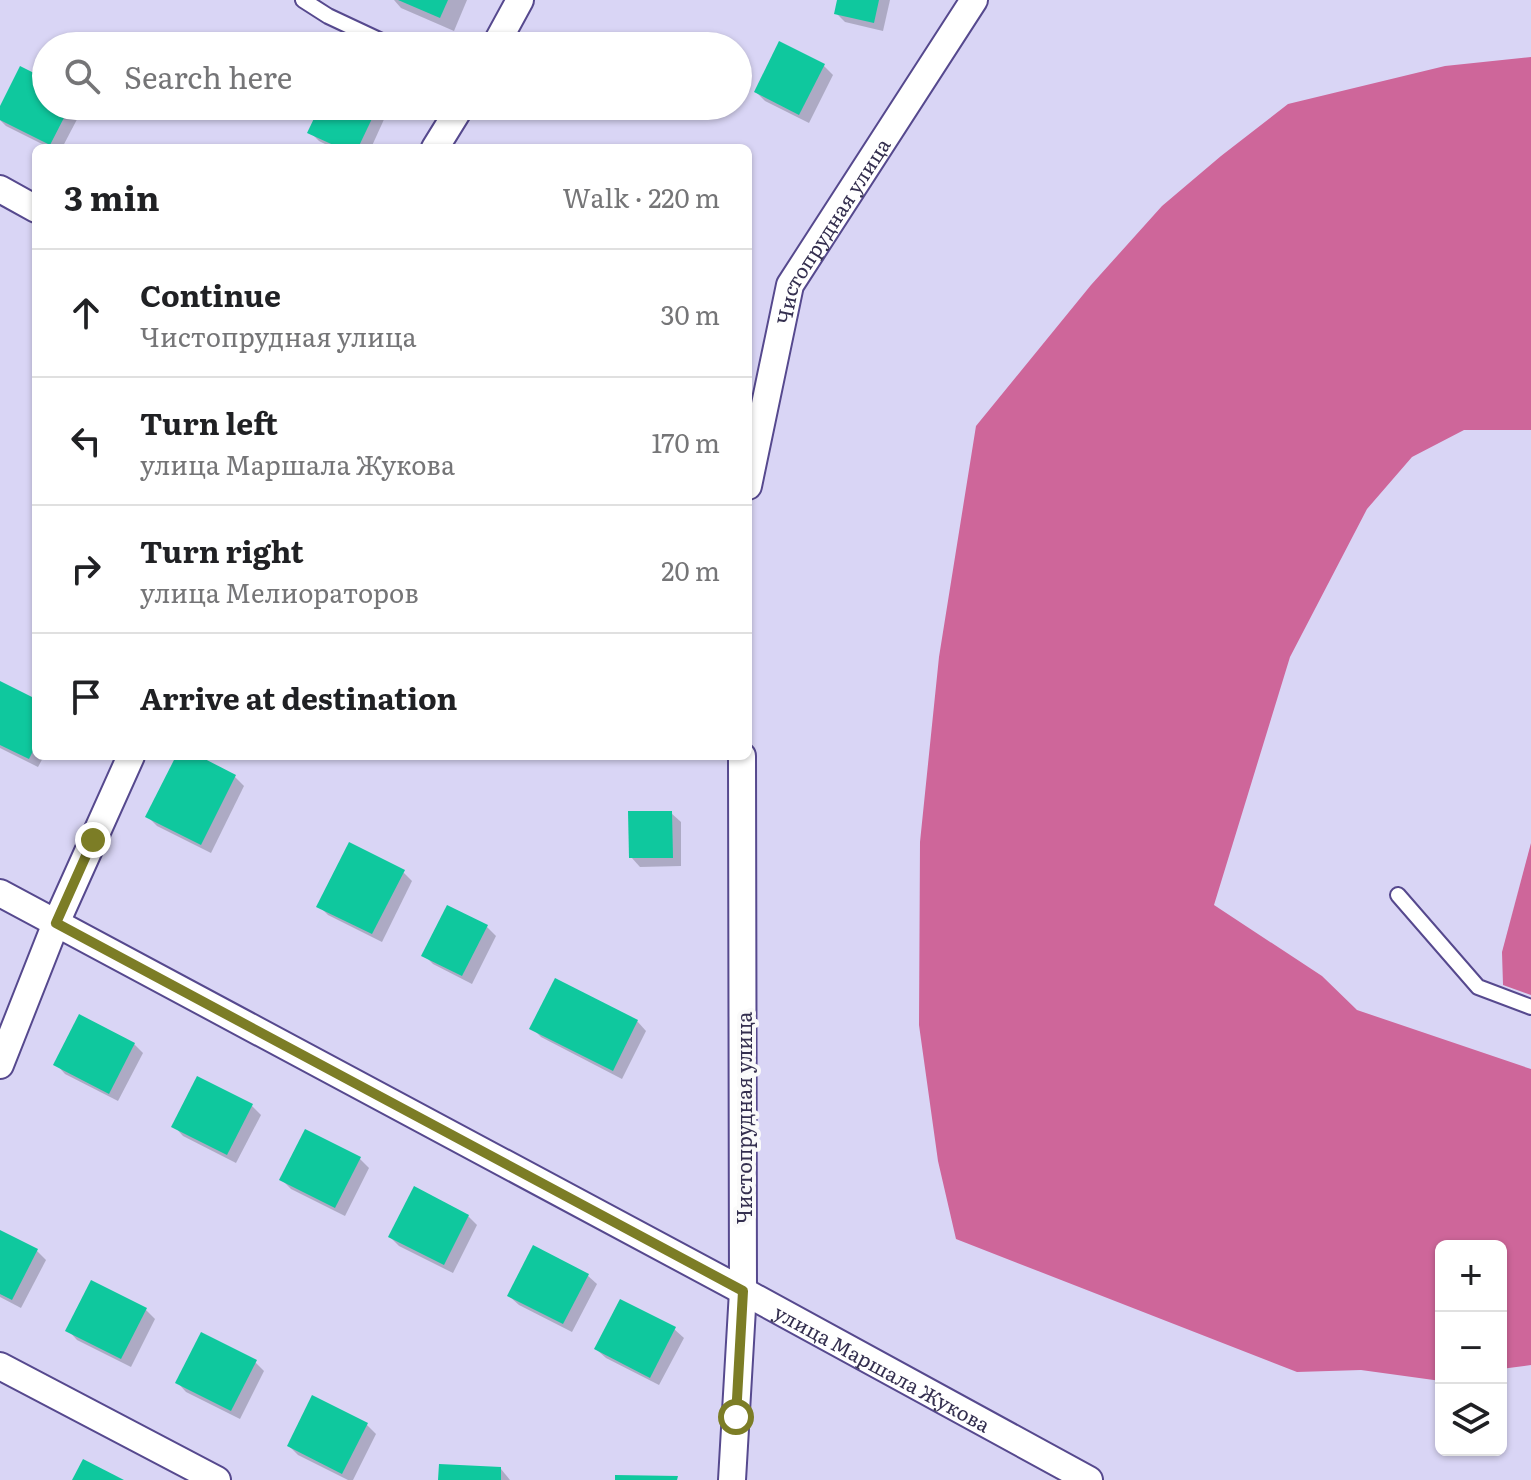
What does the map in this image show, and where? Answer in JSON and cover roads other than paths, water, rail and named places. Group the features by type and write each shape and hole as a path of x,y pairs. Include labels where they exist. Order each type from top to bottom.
{"street":[{"path":"503,32 520,0"},
{"name":"Чистопрудная улица","path":"752,467 790,285 974,0"},
{"path":"437,144 452,120"},
{"path":"0,189 32,207"},
{"path":"0,1065 56,923 129,760"},
{"name":"Чистопрудная улица","path":"732,1480 743,1291 742,760"},
{"name":"улица Маршала Жукова","path":"0,893 1089,1480"},
{"path":"0,1366 210,1478"}],"lane":[{"path":"303,0 362,32"},
{"path":"1398,895 1478,987 1531,1007"}]}
